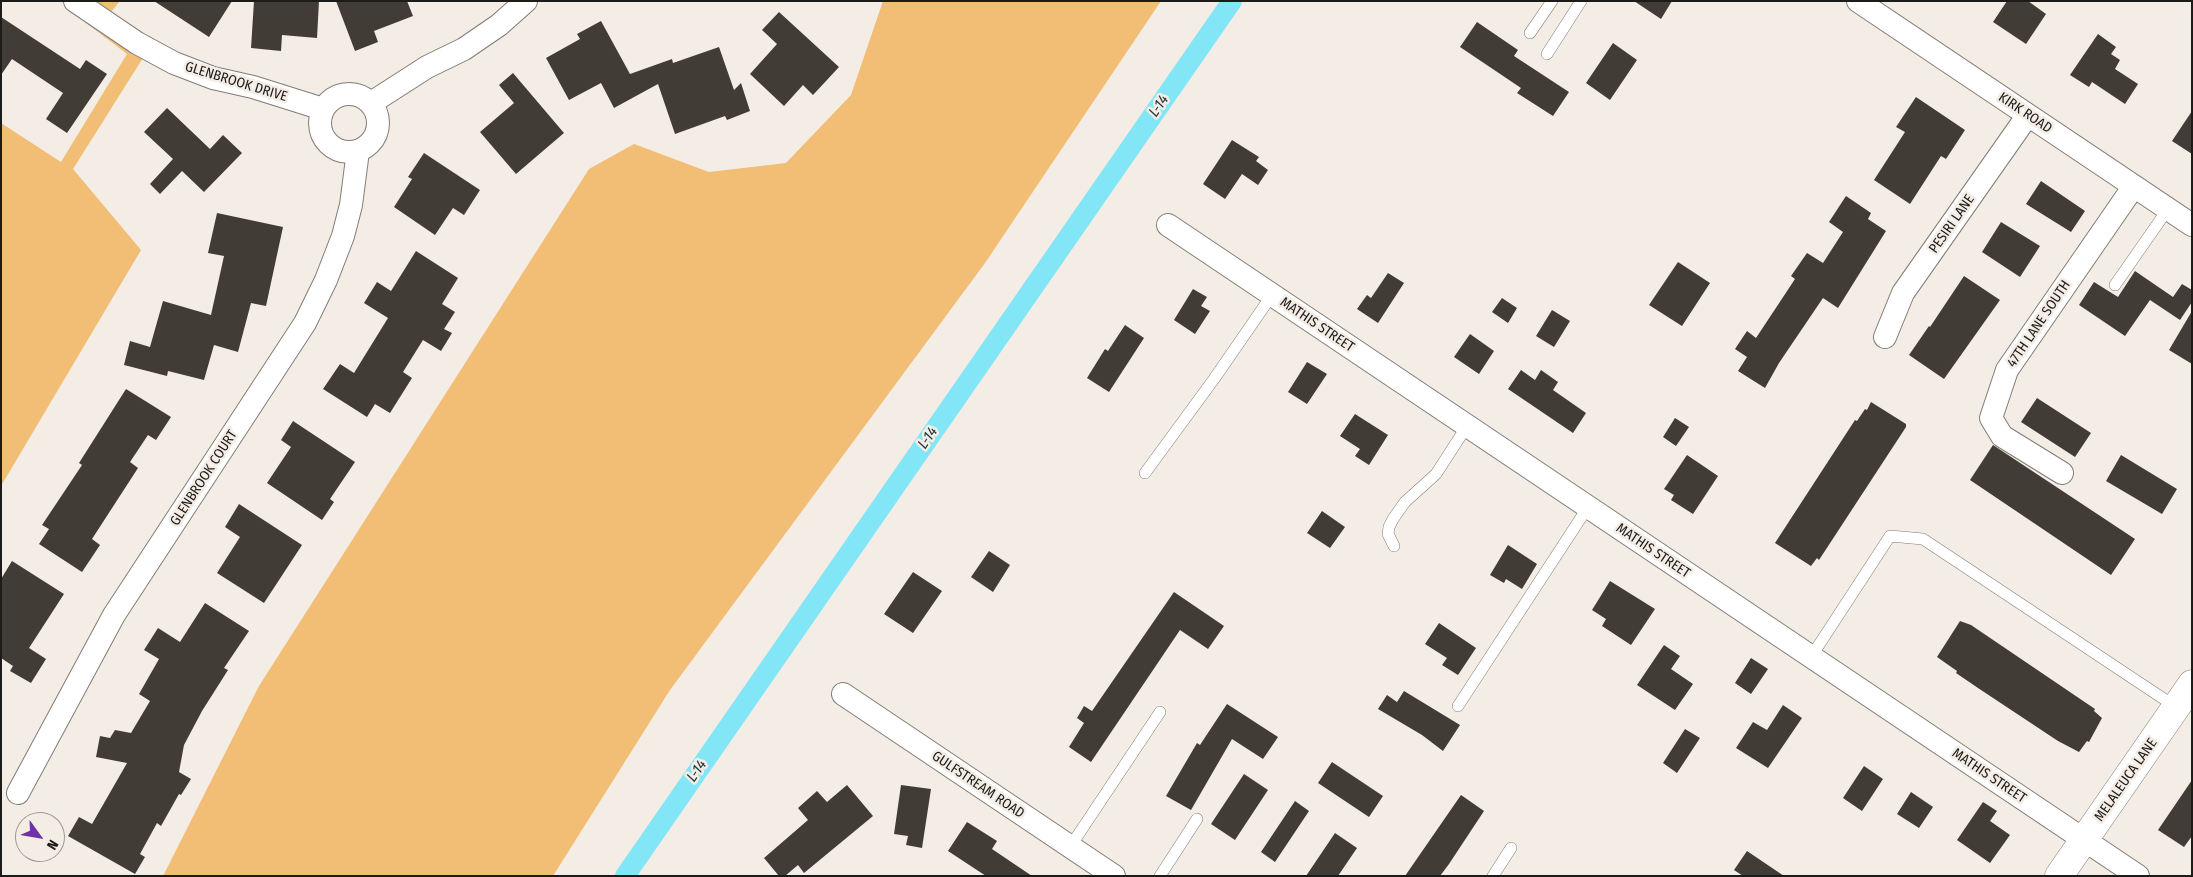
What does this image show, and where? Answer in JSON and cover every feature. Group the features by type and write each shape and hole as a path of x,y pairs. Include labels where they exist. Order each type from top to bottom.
{"street":[{"name":"GLENBROOK DRIVE","path":"75,1 137,43 174,63 213,78 254,87 323,109"},
{"path":"371,104 427,67 464,49 499,25 526,1"},
{"name":"KIRK ROAD","path":"1858,1 2192,225"},
{"path":"343,94 358,96 371,104 376,112 377,132 366,147 348,153 331,147 324,140 319,122 323,109 334,98 343,94"},
{"name":"PESIRI LANE","path":"1885,338 1903,293 2028,115"},
{"name":"GLENBROOK COURT","path":"18,793 114,615 305,323 326,280 343,236 351,204 358,151"},
{"name":"47TH LANE SOUTH","path":"2062,473 2002,436 1991,418 2007,370 2134,186"},
{"name":"MATHIS STREET","path":"1168,226 2138,876"},
{"name":"MELALEUCA LANE","path":"2059,876 2192,684"},
{"name":"GULFSTREAM ROAD","path":"842,694 1114,876"}],"lane":[{"path":"1530,33 1552,1"},
{"path":"1547,54 1581,1"},
{"path":"2115,285 2168,209"},
{"path":"1145,473 1214,379 1272,295"},
{"path":"1394,546 1388,534 1393,520 1406,502 1436,474 1467,426"},
{"path":"1458,706 1588,507"},
{"path":"1811,657 1890,536 1923,539 2176,707"},
{"path":"1070,847 1160,712"},
{"path":"1160,876 1197,819"},
{"path":"1493,876 1511,848"}],"shaded area":[{"path":"100,1 120,1 111,12 153,42 73,169 141,250 1,486 1,123 61,162 127,54 85,22"},
{"path":"883,1 1161,1 985,263 670,690 553,876 163,876 259,686 589,169 634,144 709,172 786,163 851,95"}],"building":[{"path":"154,1 232,1 209,37"},
{"path":"254,1 319,1 317,38 282,35 281,51 251,48"},
{"path":"336,1 407,1 413,16 374,31 378,42 355,51"},
{"path":"1634,1 1672,1 1661,19"},
{"path":"2007,1 2028,1 2046,14 2026,44 1993,22"},
{"path":"779,12 839,67 813,95 803,85 784,106 750,74 777,44 762,30"},
{"path":"1,17 80,69 86,60 107,74 67,133 46,119 63,93 12,59 1,75"},
{"path":"601,21 630,74 672,59 673,63 719,47 734,90 741,83 750,111 727,120 725,116 675,134 658,84 614,108 601,83 569,100 546,58 580,39 577,34"},
{"path":"1477,22 1518,50 1514,56 1569,92 1553,116 1517,93 1521,88 1460,47"},
{"path":"2098,34 2116,47 2111,54 2120,60 2115,69 2138,84 2125,104 2092,82 2089,87 2070,75"},
{"path":"1613,43 1637,60 1610,100 1586,83"},
{"path":"513,73 564,133 516,174 480,132 514,103 499,85"},
{"path":"1916,97 1965,130 1946,159 1941,156 1910,204 1874,180 1905,132 1896,127"},
{"path":"167,108 210,149 223,135 242,153 204,192 182,171 160,194 150,184 173,159 144,132"},
{"path":"2192,111 2192,154 2172,141"},
{"path":"1232,140 1259,157 1256,161 1268,170 1258,185 1242,174 1225,199 1203,184"},
{"path":"424,153 480,190 464,215 453,208 435,235 394,207 412,179 408,177"},
{"path":"2041,181 2085,211 2071,232 2026,204"},
{"path":"1846,196 1871,213 1868,219 1886,231 1838,308 1823,298 1779,363 1765,388 1738,371 1747,357 1735,349 1747,331 1756,338 1795,279 1791,276 1807,253 1823,263 1843,232 1829,222"},
{"path":"217,213 283,227 266,306 251,303 238,352 214,345 204,380 168,371 167,376 124,365 130,341 150,347 163,301 211,315 224,256 208,253"},
{"path":"2001,222 2040,246 2020,277 1982,252"},
{"path":"416,251 458,278 442,304 455,312 444,329 452,333 441,351 423,340 403,372 412,378 390,413 375,404 367,417 323,389 340,364 354,373 388,318 364,303 377,282 391,291"},
{"path":"1678,262 1710,283 1682,326 1649,305"},
{"path":"2135,271 2173,297 2182,284 2192,290 2192,302 2180,320 2150,300 2125,336 2079,305 2094,282 2118,297"},
{"path":"1388,273 1404,283 1378,323 1357,309 1367,295 1371,298"},
{"path":"1964,276 2000,300 1944,379 1909,355"},
{"path":"1193,289 1207,297 1201,306 1210,311 1195,334 1174,320"},
{"path":"1502,298 1517,308 1508,323 1492,312"},
{"path":"1552,310 1570,321 1554,347 1536,336"},
{"path":"2192,311 2192,364 2169,350"},
{"path":"1125,325 1144,338 1109,392 1087,378 1105,349 1108,351"},
{"path":"1470,334 1494,351 1479,374 1454,357"},
{"path":"1307,362 1327,374 1307,404 1288,392"},
{"path":"1521,370 1535,380 1541,370 1558,382 1553,390 1586,413 1573,433 1508,389"},
{"path":"126,389 171,417 156,440 148,435 130,462 138,468 92,539 100,545 82,572 39,544 49,529 42,525 82,465 79,463"},
{"path":"2037,398 2091,433 2075,457 2021,422"},
{"path":"1871,402 1906,424 1906,427 1819,560 1817,558 1811,566 1775,543 1855,420 1857,421 1865,409 1867,410"},
{"path":"1355,414 1388,435 1369,465 1355,456 1360,449 1340,436"},
{"path":"1675,418 1689,427 1676,446 1663,437"},
{"path":"293,421 355,462 330,499 334,502 322,520 267,483 291,447 281,440"},
{"path":"1993,445 2135,539 2111,575 1970,480"},
{"path":"1687,455 1718,476 1693,514 1671,500 1674,495 1664,489"},
{"path":"2121,455 2177,489 2162,514 2106,481"},
{"path":"239,504 302,545 264,603 217,573 240,537 225,527"},
{"path":"1322,511 1345,527 1330,548 1307,533"},
{"path":"1508,545 1537,564 1522,589 1506,579 1504,583 1490,575"},
{"path":"989,551 1010,565 993,592 971,577"},
{"path":"12,561 64,594 29,648 46,659 31,683 10,671 13,666 1,658 1,579"},
{"path":"913,572 942,591 913,633 884,614"},
{"path":"1610,581 1655,609 1631,645 1602,626 1606,619 1592,610"},
{"path":"1174,592 1224,626 1208,649 1180,630 1091,762 1069,747 1084,723 1077,718 1084,706 1092,711"},
{"path":"205,603 249,631 224,668 228,670 202,711 184,745 179,772 191,779 181,795 179,794 161,826 157,823 140,854 145,857 135,874 68,836 79,817 92,824 127,763 96,757 100,736 110,738 115,730 131,733 150,701 139,694 159,659 144,650 158,628 180,642"},
{"path":"1960,621 1971,625 2095,709 2094,711 2102,718 2089,742 2087,741 2079,752 2058,741 1978,688 1937,657"},
{"path":"1439,623 1476,648 1458,675 1442,665 1447,658 1425,644"},
{"path":"1664,645 1680,656 1671,669 1693,684 1675,710 1637,685"},
{"path":"1751,658 1768,669 1751,694 1735,683"},
{"path":"1404,691 1460,725 1443,751 1422,735 1378,709 1387,695 1397,702"},
{"path":"1227,704 1278,737 1263,759 1232,739 1191,810 1166,796 1197,743 1200,745"},
{"path":"1783,705 1802,718 1768,768 1736,748 1753,722 1767,730"},
{"path":"1685,729 1700,738 1677,773 1663,763"},
{"path":"1332,762 1383,796 1369,817 1318,783"},
{"path":"1864,766 1883,779 1862,811 1843,798"},
{"path":"1244,774 1268,790 1235,840 1211,824"},
{"path":"2192,780 2192,836 2184,847 2158,830"},
{"path":"847,785 873,816 804,873 798,865 785,876 779,876 764,858 808,820 798,808 817,791 827,802"},
{"path":"901,785 931,789 922,848 906,845 908,836 894,834"},
{"path":"1911,792 1933,807 1919,828 1897,814"},
{"path":"1461,795 1484,811 1449,864 1440,876 1405,876"},
{"path":"1295,801 1309,811 1275,862 1261,852"},
{"path":"1983,802 1997,811 1990,821 2010,835 1990,863 1957,840"},
{"path":"967,822 997,841 992,849 1032,876 986,876 948,851"},
{"path":"1335,833 1357,848 1338,876 1306,876"},
{"path":"1747,851 1784,876 1743,876 1734,870"}],"waterway":[{"name":"L-14","path":"625,876 1232,1"}]}
